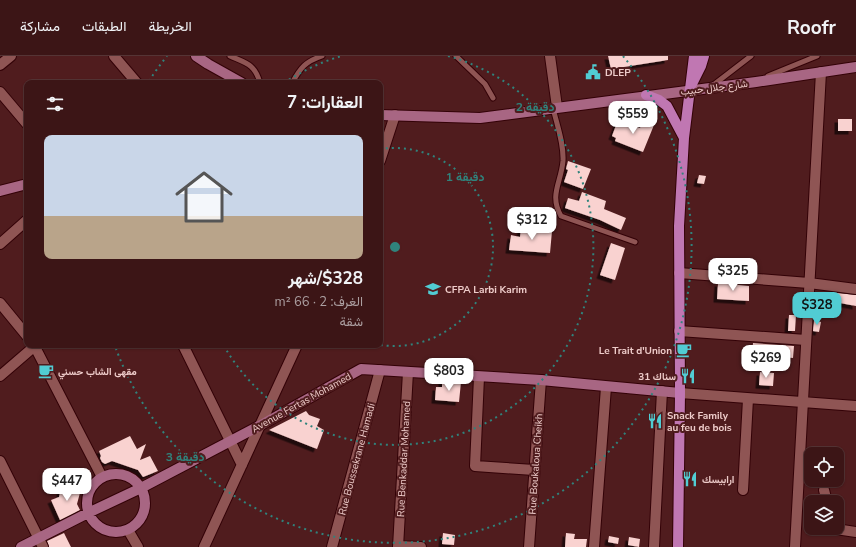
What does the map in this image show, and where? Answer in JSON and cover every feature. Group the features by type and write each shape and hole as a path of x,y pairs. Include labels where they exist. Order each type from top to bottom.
{"main road":[{"path":"678,547 680,393 679,226 684,138 694,56"},
{"path":"690,90 704,56"},
{"path":"646,95 659,100 667,106 684,138"}],"street":[{"path":"0,64 11,56"},
{"path":"114,56 134,80"},
{"path":"196,56 237,80"},
{"path":"550,56 555,107"},
{"name":"شارع جلال حبيب","path":"383,115 480,118 646,95 756,82 856,67"},
{"path":"795,547 821,72"},
{"path":"0,92 24,120"},
{"path":"383,150 395,115"},
{"path":"0,191 24,185"},
{"path":"0,244 24,223"},
{"path":"679,274 810,283 856,289"},
{"path":"0,303 24,332"},
{"path":"679,331 806,340"},
{"path":"0,376 32,348"},
{"path":"37,348 102,477"},
{"path":"184,348 242,465"},
{"path":"204,547 296,348"},
{"name":"Avenue Fertas Mohamed","path":"21,547 41,543 88,513 141,488 261,425 360,369 541,380 680,393"},
{"name":"Rue Boussekrane Hamadi","path":"332,547 380,370"},
{"name":"Rue Benkaddar Mohamed","path":"398,546 408,372"},
{"path":"479,377 475,466 534,470"},
{"name":"Rue Boukaloua Cheikh","path":"529,547 541,380"},
{"path":"594,547 606,387"},
{"path":"654,547 662,391"},
{"path":"680,393 856,406"},
{"path":"744,490 748,399"},
{"path":"0,461 41,543"},
{"path":"111,474 124,475 136,482 141,488 145,498 145,507 142,516 128,530 109,532 100,528 88,513 86,504 90,488 102,477 111,474"},
{"path":"824,490 825,495"},
{"path":"128,530 138,547"},
{"path":"844,531 856,532"},
{"path":"398,546 421,547"}],"lane":[{"path":"230,56 251,66 258,73 259,80"},
{"path":"294,80 308,61 322,56"},
{"path":"456,56 485,84 493,98"},
{"path":"710,88 752,56"},
{"path":"756,82 817,56"},
{"path":"555,107 563,162 555,200 561,216 635,242"}],"building":[{"path":"608,56 668,56 668,60 611,69"},
{"path":"838,119 852,119 852,131 838,131"},
{"path":"618,120 640,128 643,121 654,125 643,152 615,141 616,138 612,136"},
{"path":"568,161 591,169 583,189 564,182 568,170 566,169"},
{"path":"699,175 706,176 704,184 697,183"},
{"path":"582,192 606,201 604,209 626,218 621,230 600,220 565,208 568,198 579,201"},
{"path":"521,228 552,231 550,253 509,250 511,235 520,237"},
{"path":"611,243 625,248 615,280 600,275"},
{"path":"718,283 749,286 749,301 717,299"},
{"path":"828,292 856,295 856,306 840,303 839,311 826,310"},
{"path":"789,315 796,315 795,331 788,331"},
{"path":"814,320 821,322 819,332 813,331"},
{"path":"753,343 794,346 793,358 752,354"},
{"path":"760,372 774,373 773,386 759,385"},
{"path":"442,380 461,382 459,402 435,400 436,387 442,387"},
{"path":"306,411 309,415 320,419 317,426 324,430 317,449 269,430"},
{"path":"130,436 137,449 146,444 140,460 150,456 158,471 143,477 138,470 112,461 105,464 102,462 99,451"},
{"path":"62,484 81,489 77,504 80,510 60,520 51,500 59,497"},
{"path":"64,533 71,547 49,547 47,541"},
{"path":"443,533 455,535 454,545 442,544"},
{"path":"566,533 575,534 574,539 587,539 586,547 565,547"},
{"path":"609,536 619,538 618,544 608,542"},
{"path":"629,537 640,539 639,547 628,545"}],"place":[{"name":"DLEP","path":"593,72"},
{"name":"CFPA Larbi Karim","path":"433,289"},
{"name":"Le Trait d'Union","path":"684,350"},
{"name":"مقهى الشاب حسني","path":"46,371"},
{"name":"سناك 31","path":"688,376"},
{"name":"Snack Family au feu de bois","path":"655,421"},
{"name":"ارابيسك","path":"690,479"}]}
